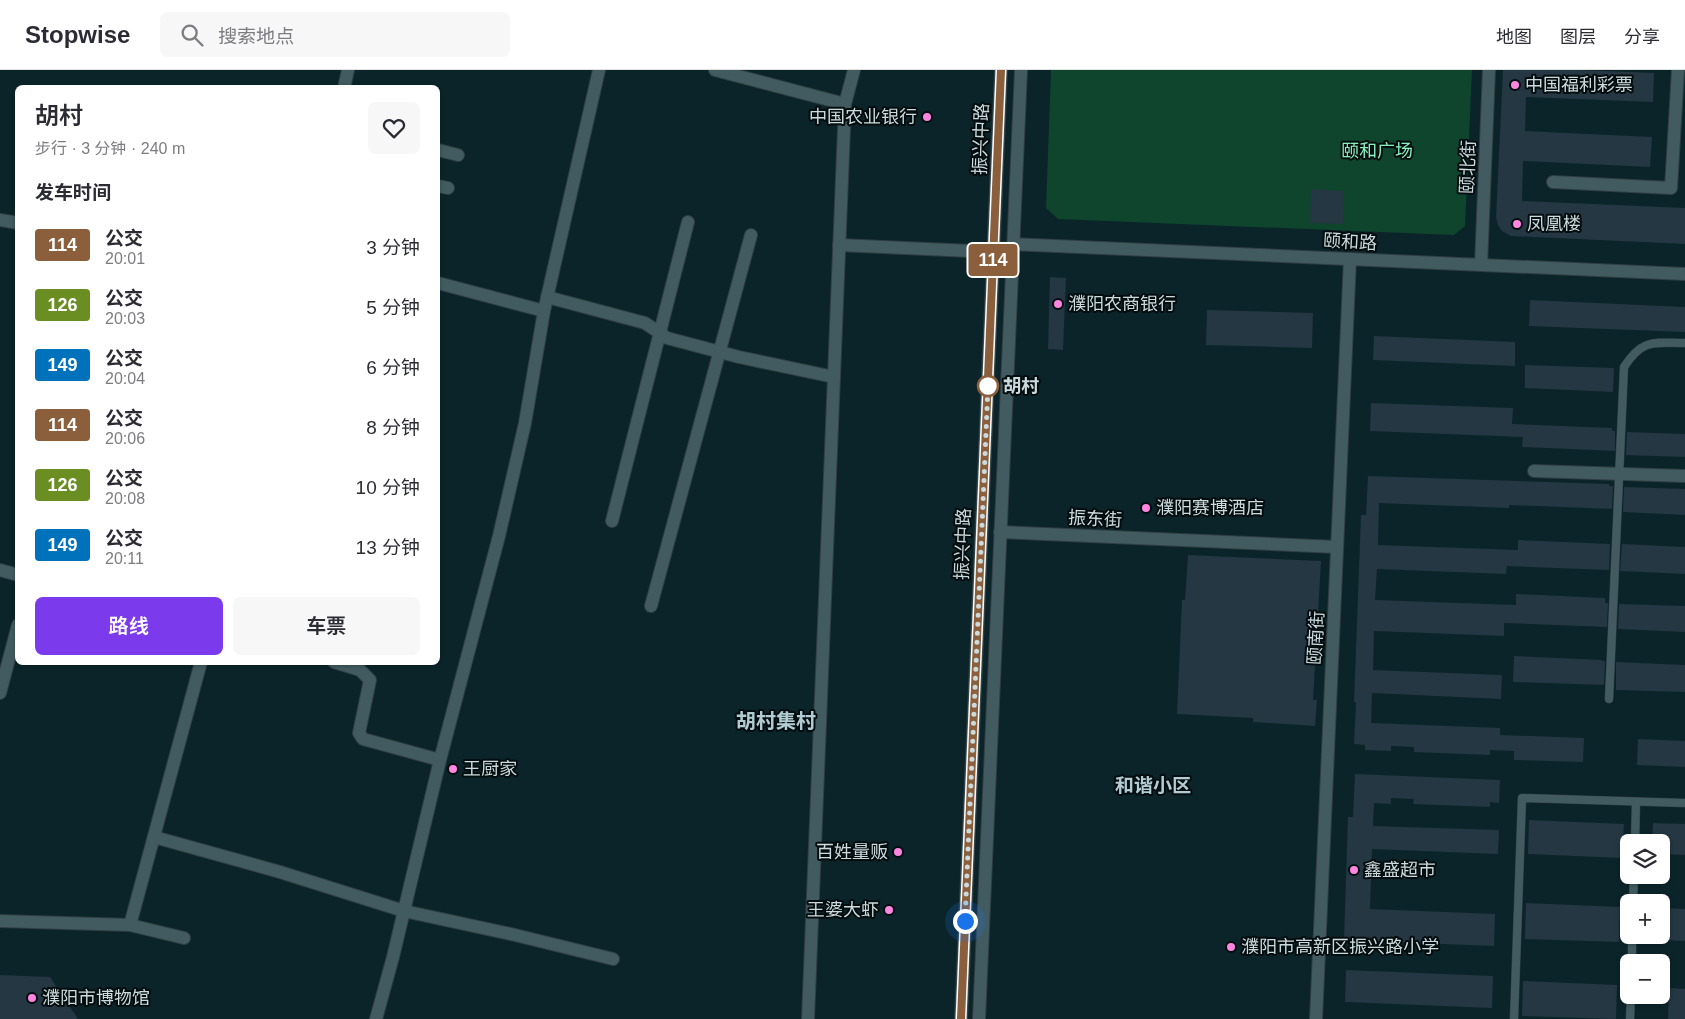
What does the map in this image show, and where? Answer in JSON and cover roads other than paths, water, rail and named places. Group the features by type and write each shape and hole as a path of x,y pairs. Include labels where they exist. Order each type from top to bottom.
{"street":[{"path":"345,85 348,70"},
{"path":"376,1019 440,760 499,536 525,423 547,297 599,70"},
{"path":"715,70 845,104"},
{"path":"808,1019 845,104 854,70"},
{"name":"振兴中路","path":"961,1019 1001,70"},
{"name":"振兴中路","path":"979,1019 1021,70"},
{"name":"颐北街","path":"1481,265 1489,70"},
{"path":"1553,182 1671,188 1680,122 1678,70"},
{"path":"440,150 458,155"},
{"path":"0,220 15,222"},
{"path":"612,521 688,222"},
{"path":"651,606 751,235"},
{"name":"颐和路","path":"1013,244 1685,274"},
{"path":"839,245 993,252"},
{"name":"颐南街","path":"1316,1019 1350,259"},
{"path":"440,284 544,311"},
{"path":"547,297 645,323 667,338 719,352 834,378"},
{"path":"1534,471 1685,476"},
{"name":"振东街","path":"1000,532 1337,547"},
{"path":"0,570 15,574"},
{"path":"0,693 15,636"},
{"path":"130,925 199,665"},
{"path":"344,665 360,670 370,680 359,733 363,739 440,760"},
{"path":"154,837 280,872 404,911 613,959"},
{"path":"0,921 130,925 184,938"}],"lane":[{"path":"1609,699 1624,367 1637,350 1651,343 1685,343"},
{"path":"1514,1019 1522,798 1685,804"},
{"path":"1635,834 1636,802"},
{"path":"1630,1019 1631,1004"}],"place":[{"name":"中国福利彩票","path":"1515,85"},
{"name":"中国农业银行","path":"927,117"},
{"name":"凤凰楼","path":"1517,224"},
{"name":"濮阳农商银行","path":"1058,304"},
{"name":"胡村","path":"988,386"},
{"name":"濮阳赛博酒店","path":"1146,508"},
{"name":"王厨家","path":"453,769"},
{"name":"百姓量贩","path":"898,852"},
{"name":"鑫盛超市","path":"1354,870"},
{"name":"王婆大虾","path":"889,910"},
{"name":"濮阳市高新区振兴路小学","path":"1231,947"},
{"name":"濮阳市博物馆","path":"32,998"}],"district":[{"name":"胡村集村","path":"776,721"},
{"name":"和谐小区","path":"1153,785"}],"park label":[{"name":"颐和广场","path":"1377,151"}]}
